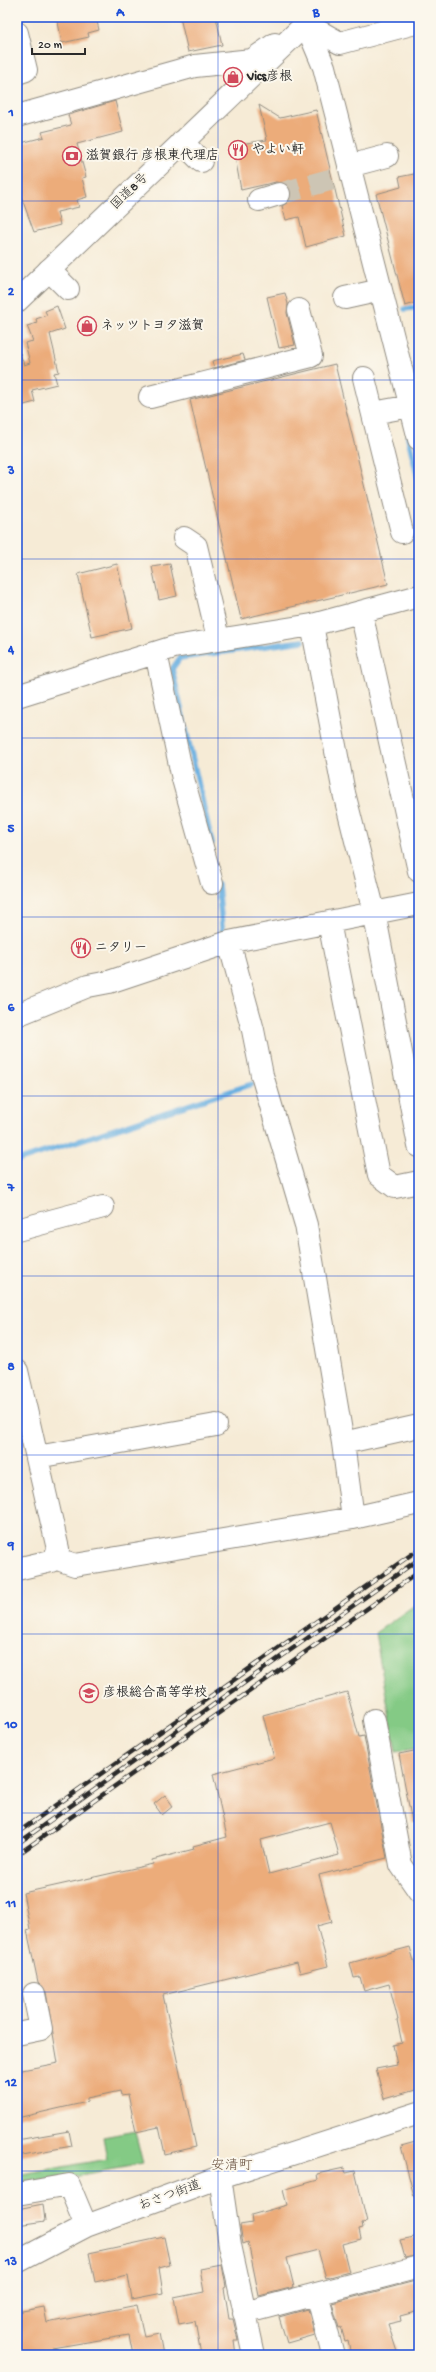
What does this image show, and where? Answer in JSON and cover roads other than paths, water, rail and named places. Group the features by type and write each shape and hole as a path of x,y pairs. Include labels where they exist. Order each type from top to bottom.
{"main road":[{"path":"310,20 340,43 419,22"},
{"path":"17,116 64,95 195,66 252,60 310,20"},
{"path":"310,20 324,67 344,173 381,290 419,439"},
{"name":"国道8号","path":"17,301 310,20"},
{"path":"17,33 26,70 17,73"},
{"path":"182,142 202,161"},
{"path":"344,173 387,156"},
{"path":"259,200 279,194"},
{"path":"49,270 68,289"},
{"path":"345,298 381,290"},
{"path":"150,397 311,356 299,310"},
{"path":"364,378 402,532"},
{"path":"373,413 411,406"},
{"path":"184,538 196,546 218,638"},
{"path":"17,696 151,652 218,638 312,625 419,596"},
{"path":"361,612 419,871"},
{"path":"312,625 344,793 374,912 419,1146"},
{"path":"151,652 212,883"},
{"path":"17,1015 88,986 109,982 229,942 419,904"},
{"path":"329,922 379,1175 395,1187 419,1182"},
{"path":"229,942 253,1030 262,1075 306,1225 343,1443 353,1518"},
{"path":"17,1230 103,1206"},
{"path":"17,1371 58,1549 55,1558 51,1561 17,1569"},
{"path":"37,1457 216,1424"},
{"path":"343,1443 419,1426"},
{"path":"55,1558 75,1565 353,1518 419,1503"},
{"path":"374,1720 401,1865 419,1891"},
{"path":"17,2034 41,2029 34,1994"},
{"name":"おさつ街道","path":"17,2262 86,2226 220,2177 419,2113"},
{"path":"220,2177 244,2313 254,2355"},
{"path":"17,2194 69,2185 86,2226"},
{"path":"244,2313 419,2267"},
{"path":"317,2294 333,2355"}],"waterway":[{"path":"405,309 419,307"},
{"path":"408,437 419,483"},
{"path":"212,843 172,669 180,658 303,641"},
{"path":"218,885 223,937"},
{"path":"17,1161 252,1084"}],"tunnel":[{"path":"279,194 333,179"}],"railway":[{"path":"17,1833 419,1549"},
{"path":"17,1844 419,1559"},
{"path":"17,1855 419,1572"}],"place":[{"name":"Vics彦根","path":"233,77"},
{"name":"やよい軒","path":"238,150"},
{"name":"滋賀銀行 彦根東代理店","path":"72,156"},
{"name":"ネッツトヨタ滋賀","path":"87,326"},
{"name":"ニタリー","path":"81,948"},
{"name":"彦根総合高等学校","path":"89,1693"}],"district":[{"name":"安清町","path":"232,2166"}]}
